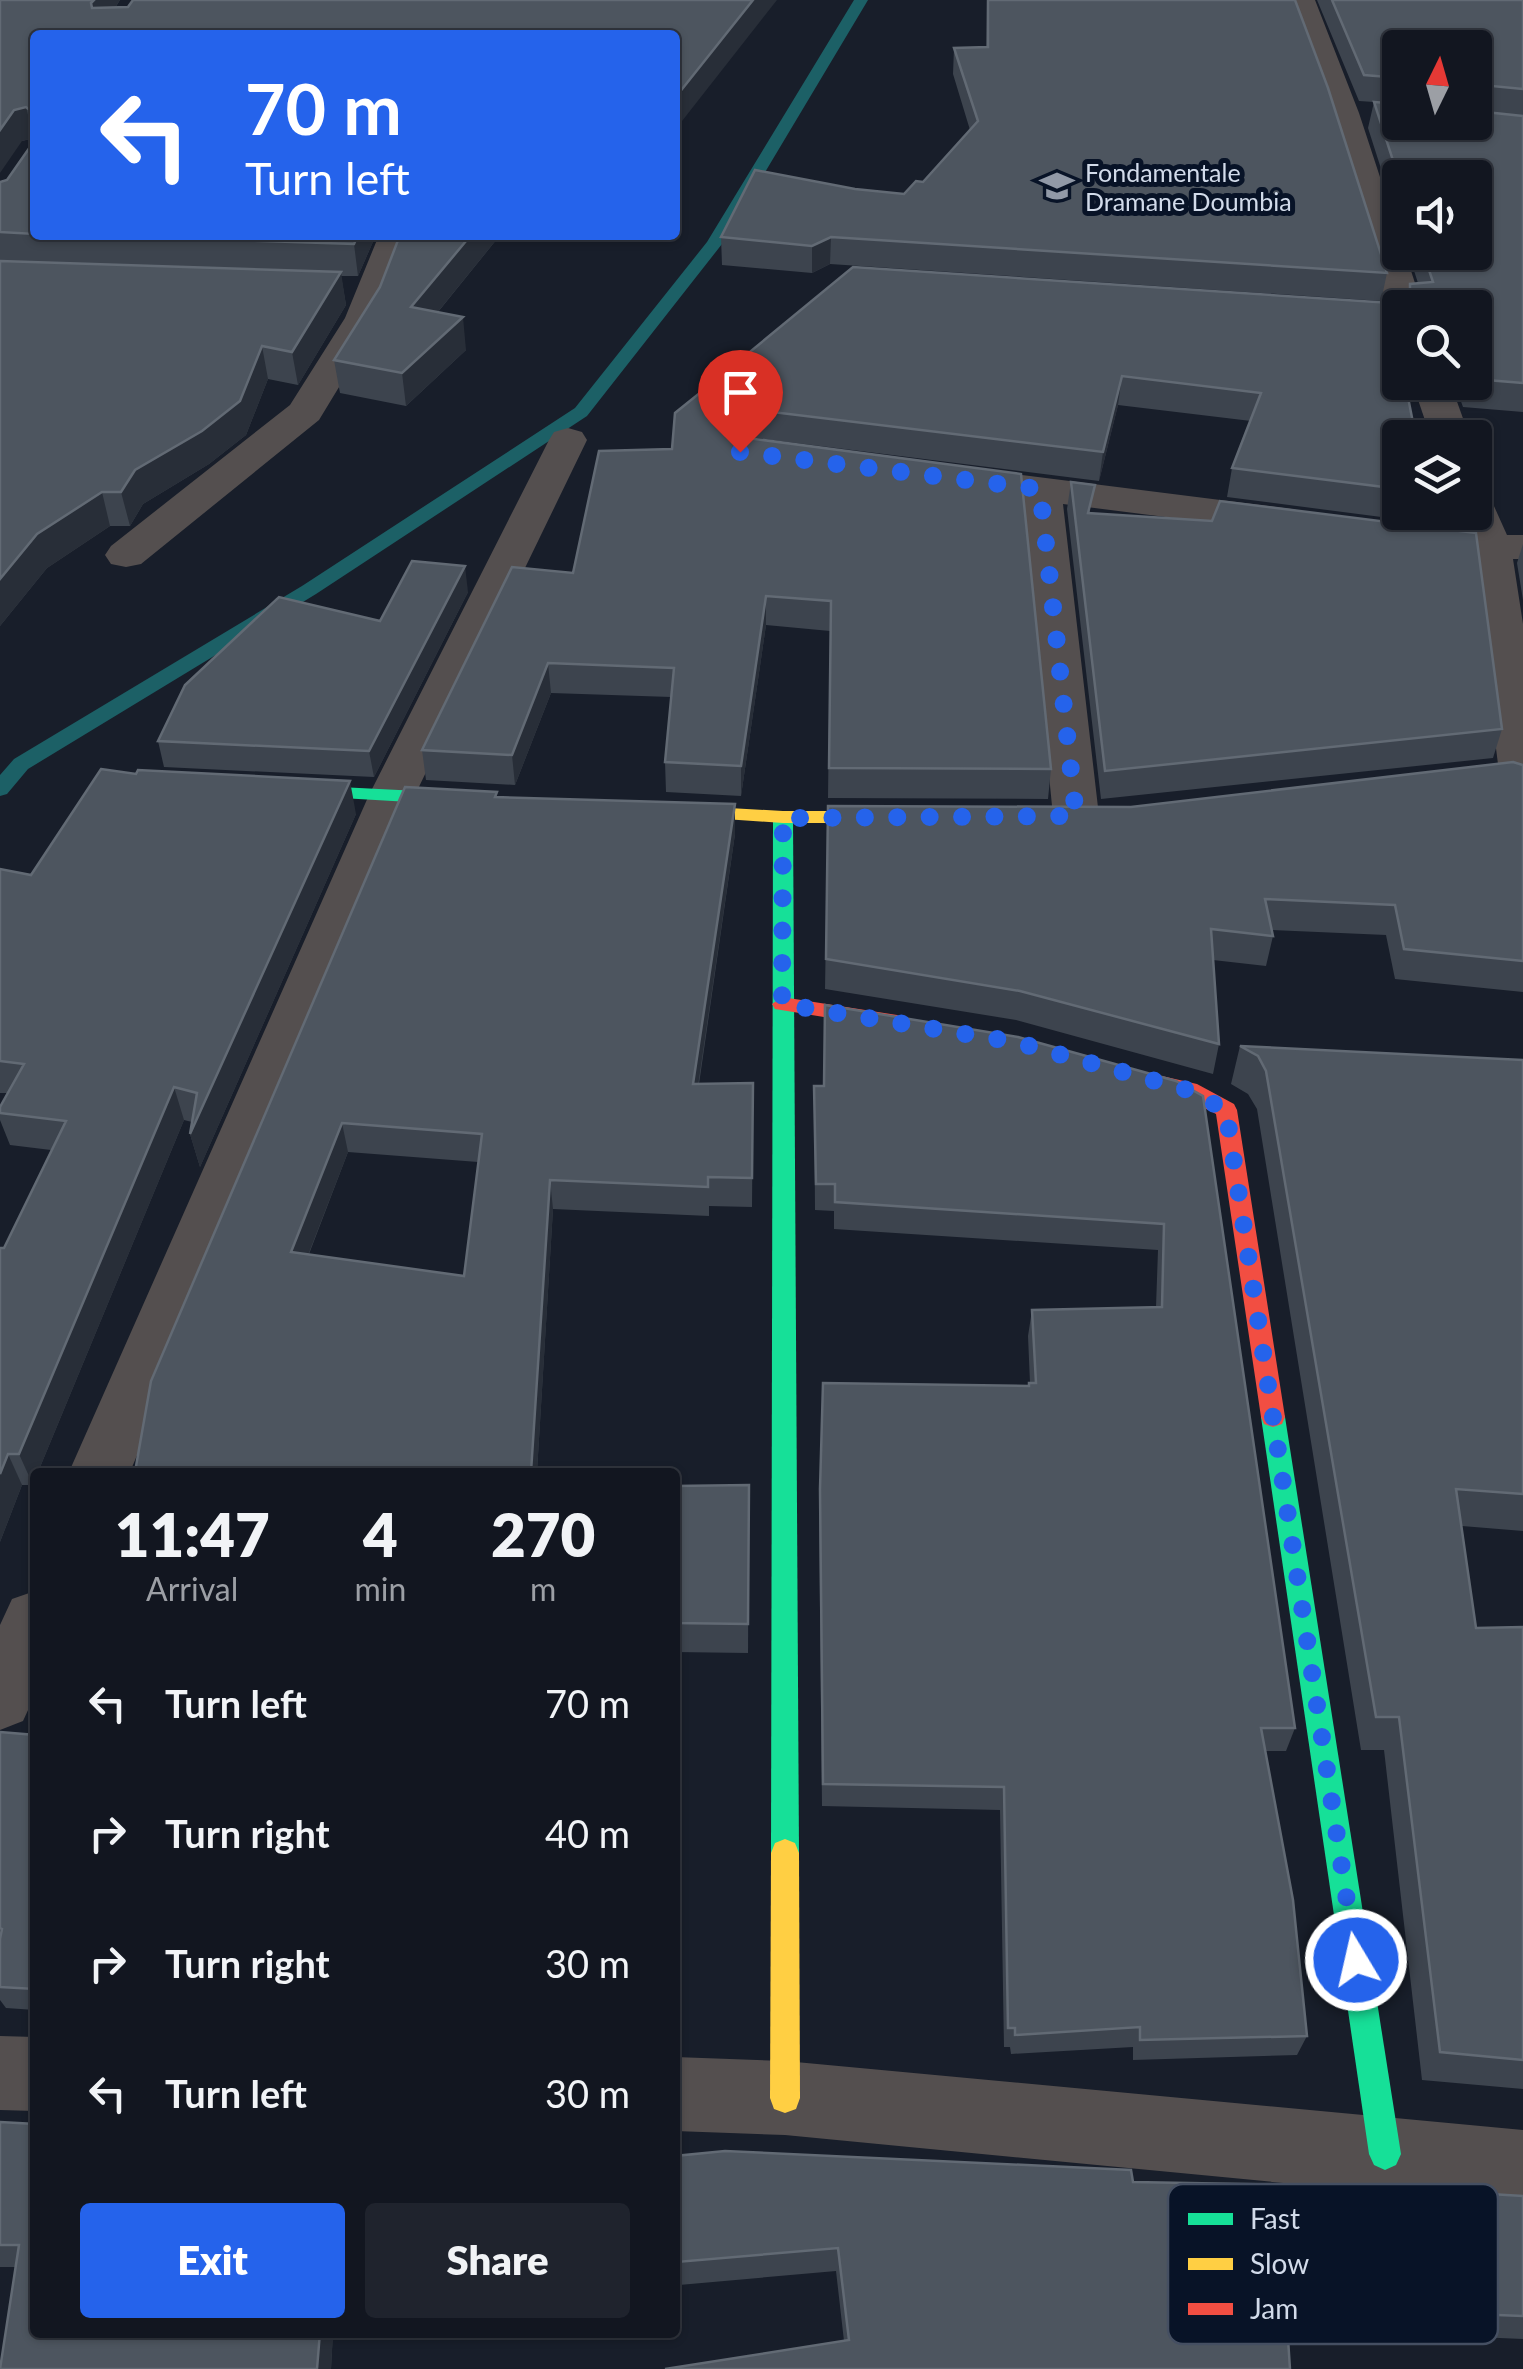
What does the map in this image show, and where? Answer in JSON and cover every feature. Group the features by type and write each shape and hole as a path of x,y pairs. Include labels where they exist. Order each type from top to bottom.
{"street":[{"path":"1300,0 1343,113 1389,290"},
{"path":"1343,113 1381,116"},
{"path":"126,555 305,412 363,318 394,240"},
{"path":"336,290 376,291"},
{"path":"100,1468 392,794 568,440"},
{"path":"909,473 1507,547"},
{"path":"1040,489 1075,816"},
{"path":"1492,527 1507,547 1514,775"},
{"path":"254,789 510,802"},
{"path":"627,808 783,818 920,816"},
{"path":"783,818 786,2098"},
{"path":"782,1004 918,1026"},
{"path":"1107,1070 1188,1090 1226,1110 1385,2154"},
{"path":"0,1700 30,1631"},
{"path":"0,2073 30,2074"},
{"path":"680,2094 786,2098 1523,2168"}],"building":[{"path":"0,0 94,0 92,8 128,7 133,0 753,0 680,92 680,30 30,30 30,110 26,107 14,110 0,130"},
{"path":"988,0 1295,0 1328,88 1382,257 1382,270 1387,273 831,237 812,246 721,237 755,170 904,194 916,181 923,182 978,121 954,48 988,47"},
{"path":"1332,0 1523,0 1523,89 1492,86 1492,30 1382,30 1382,76 1364,75"},
{"path":"1374,102 1382,103 1382,127"},
{"path":"1492,113 1523,116 1523,383 1492,380 1492,290 1410,290 1410,284 1433,282 1429,270 1492,270 1492,160 1393,160 1386,140 1492,140"},
{"path":"30,147 30,234 0,232 0,182 7,180"},
{"path":"232,240 356,240 354,244"},
{"path":"398,240 467,240 411,307 463,317 402,373 334,360 380,287"},
{"path":"0,261 341,272 292,352 262,346 240,401 202,431 135,470 121,492 102,492 37,534 0,579"},
{"path":"853,267 1382,302 1382,400 1409,400 1412,420 1382,420 1382,487 1232,468 1261,393 1122,376 1103,452 740,408 725,412 716,423 725,435 1021,474 1051,769 829,768 831,601 766,596 741,766 665,762 674,668 548,663 512,755 422,750 512,567 573,573 599,451 672,449 675,413 711,384 724,363 734,365"},
{"path":"1071,482 1095,485 1088,513 1212,521 1220,501 1382,521 1382,530 1476,533 1502,729 1105,771"},
{"path":"412,561 465,566 369,751 158,741 185,685 279,597 380,621"},
{"path":"1513,762 1523,765 1523,961 1404,949 1395,905 1265,899 1273,936 1211,929 1219,1044 1020,991 826,959 828,806 1131,807"},
{"path":"101,769 136,774 138,770 350,781 190,1134 197,1093 174,1087 19,1454 8,1454 0,1474 0,1248 4,1248 66,1121 0,1113 24,1064 0,1061 0,869 31,875"},
{"path":"405,787 497,792 495,797 735,804 693,1084 753,1083 752,1178 708,1177 708,1187 550,1180 531,1468 136,1468 151,1381","holes":["342,1123 482,1134 464,1276 291,1252"]},
{"path":"825,1005 1018,1037 1176,1081 1203,1096 1295,1728 1261,1728 1293,1900 1307,2036 1140,2040 1140,2027 1015,2035 1015,2028 1008,2028 1004,1787 823,1784 823,1383 1036,1383 1032,1310 1162,1307 1164,1224 835,1202 835,1184 816,1184 814,1086 824,1086"},
{"path":"1240,1046 1523,1060 1523,1494 1456,1489 1476,1628 1523,1627 1523,2060 1440,2052 1399,1717 1376,1717 1266,1071 1258,1056"},
{"path":"749,1485 748,1624 680,1623 680,1486"},
{"path":"0,1732 30,1735 30,1989 0,1987"},
{"path":"0,2122 30,2124 30,2338 320,2338 317,2369 0,2369 19,2245 0,2245"},
{"path":"725,2151 1131,2170 1133,2182 1242,2184 1168,2184 1168,2344 1288,2344 1290,2369 665,2369 849,2340 838,2248 680,2262 680,2156"},
{"path":"1498,2194 1523,2196 1523,2316 1498,2315"}],"waterway":[{"path":"0,789 21,764 309,590 581,412 714,244 861,0"}],"traffic: fast":[{"path":"280,790 478,800"},
{"path":"783,817 785,1853"},
{"path":"1273,1417 1385,2154"}],"traffic: slow":[{"path":"659,810 783,817 903,817"},
{"path":"785,1853 785,2098"}],"traffic: jam":[{"path":"782,1004 897,1022"},
{"path":"1131,1077 1189,1090 1226,1110 1273,1417"}],"place":[{"name":"Fondamentale Dramane Doumbia","path":"1057,186"}],"route":[{"path":"740,452 1040,489 1076,816 783,818 782,1004 1015,1042 1188,1090 1226,1110 1356,1960"}]}
